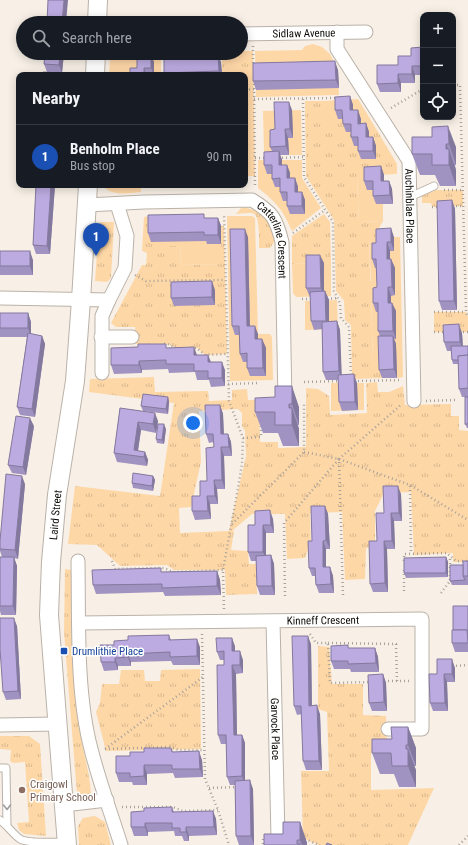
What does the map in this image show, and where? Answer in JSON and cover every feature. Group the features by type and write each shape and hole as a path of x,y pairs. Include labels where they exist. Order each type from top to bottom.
{"street":[{"path":"98,0 98,16"},
{"name":"Auchinblae Place","path":"337,32 337,48 409,161 414,401"},
{"name":"Sidlaw Avenue","path":"248,34 366,32"},
{"path":"95,72 96,60"},
{"name":"Laird Street","path":"67,843 49,615 51,562 57,495 75,381 88,188"},
{"name":"Catterline Crescent","path":"87,205 252,200 267,209 278,224 282,242 285,404"},
{"path":"102,373 102,316 124,268 127,236 117,204"},
{"path":"0,298 109,300"},
{"path":"101,337 132,337"},
{"path":"78,561 79,623 84,712 91,749 121,845"},
{"name":"Kinneff Crescent","path":"79,623 422,619 422,729 388,729"},
{"name":"Garvock Place","path":"273,620 278,838"},
{"path":"0,725 57,724"},
{"path":"64,805 107,800"}],"lane":[{"path":"410,197 434,186"},
{"path":"0,768 6,768 8,825 13,834 22,840 67,843"},
{"path":"0,820 8,825"}],"path":[{"path":"248,39 253,66"},
{"path":"252,200 255,189 254,74"},
{"path":"456,85 460,85 466,312 468,317"},
{"path":"248,90 254,90"},
{"path":"379,115 420,91"},
{"path":"254,99 339,98"},
{"path":"303,99 304,177 332,222 334,291 340,303 340,318 349,327 351,381 414,380"},
{"path":"276,158 304,157"},
{"path":"255,158 269,158"},
{"path":"434,186 436,190 463,190"},
{"path":"224,201 229,401 243,438 241,470 223,570 224,621"},
{"path":"448,206 463,206"},
{"path":"432,207 440,207"},
{"path":"282,242 325,210"},
{"path":"124,268 146,281 225,280"},
{"path":"324,299 338,298"},
{"path":"302,299 316,299"},
{"path":"434,312 466,312"},
{"path":"434,332 448,332"},
{"path":"454,332 468,332"},
{"path":"162,344 168,344 176,348 183,348"},
{"path":"190,348 197,348 205,354 227,354"},
{"path":"304,382 343,381"},
{"path":"228,384 260,383"},
{"path":"285,596 284,523 339,459 406,401 457,400"},
{"path":"231,524 304,452 304,403"},
{"path":"243,438 261,437 261,417"},
{"path":"304,452 339,459 410,485 468,520"},
{"path":"339,459 343,595"},
{"path":"410,485 411,554"},
{"path":"404,594 404,554 447,553 456,561 468,561"},
{"path":"441,593 450,581 450,556"},
{"path":"112,561 115,569 164,568 173,572 223,570"},
{"path":"307,620 308,631 316,643 396,644 397,681"},
{"path":"202,621 205,779 218,810 229,845"},
{"path":"328,643 330,683 375,682"},
{"path":"448,666 468,665"},
{"path":"203,677 105,749 170,748 179,750 204,750"},
{"path":"382,681 421,681"},
{"path":"209,788 239,787"},
{"path":"123,807 174,806 183,811 218,810"},
{"path":"459,845 468,836"},
{"path":"302,838 319,845"},
{"path":"263,839 263,845"}],"green space":[{"path":"313,44 322,47 330,54 338,70 339,95 256,97 255,51 302,50 305,46"},
{"path":"248,51 253,51 255,176 248,176 248,72 222,72 222,60 248,60"},
{"path":"110,60 161,60 161,72 109,72"},
{"path":"358,99 378,132 361,132 338,105 338,119 322,119 322,101"},
{"path":"305,101 322,101 323,119 346,119 354,132 354,146 369,146 369,132 378,132 397,164 397,174 357,176 359,222 383,221 379,228 379,237 369,237 373,362 381,361 382,378 352,379 351,325 345,320 344,301 336,291 334,220 306,176"},
{"path":"301,110 302,155 264,155 263,111"},
{"path":"258,160 302,160 302,178 321,208 292,231 278,207 258,188"},
{"path":"357,175 367,175 383,204 383,221 359,222"},
{"path":"105,188 141,188 141,192 115,193"},
{"path":"436,190 463,190 463,206 432,207 431,203 422,203 422,196"},
{"path":"242,207 262,213 269,221 274,233 275,241 270,248 259,248 259,230 256,216 250,213 236,214"},
{"path":"324,214 330,222 331,263 292,264 292,236"},
{"path":"151,216 151,242 165,241 166,246 180,246 181,265 221,264 221,226 224,226 227,354 205,355 197,348 176,348 168,344 136,344 135,327 116,327 111,323 142,265 146,265 147,253 142,251 144,217"},
{"path":"227,216 252,216 255,218 258,334 270,334 272,337 273,380 230,381"},
{"path":"114,222 111,278 107,282 95,281 99,223"},
{"path":"369,237 400,237 403,377 397,378 396,361 373,362 371,297 363,297 360,286 362,282 371,281"},
{"path":"165,241 207,241 207,244 221,244 221,264 181,265 180,246 165,246"},
{"path":"331,263 331,296 296,297 293,293 292,264"},
{"path":"337,300 338,329 305,330 305,301"},
{"path":"434,312 466,312 468,317 468,332 434,332"},
{"path":"154,377 155,392 208,391 209,401 232,400 232,390 247,389 248,400 259,400 260,442 278,442 278,448 306,447 306,388 318,389 329,396 330,415 367,413 366,383 377,382 378,392 389,392 403,386 405,405 451,404 451,416 459,416 459,430 468,431 468,562 453,562 453,553 414,555 411,492 384,493 375,511 375,547 366,548 365,579 345,580 342,512 310,513 311,547 309,547 305,558 287,559 285,514 252,514 232,531 234,531 231,550 248,551 249,564 256,564 257,594 226,595 225,570 174,570 167,565 120,566 97,545 68,544 75,486 160,496 174,403 89,392 90,379","holes":["238,409 242,413 242,426 245,431 246,456 229,531 180,533 179,508 191,507 201,462 199,411"]},
{"path":"331,383 364,383 364,410 331,411"},
{"path":"65,569 71,570 76,691 80,731 91,794 86,797 80,797 77,794 64,632"},
{"path":"318,646 329,647 332,684 363,684 363,715 386,716 387,752 371,753 371,790 434,788 408,845 319,845 303,838 301,771 329,771 327,712 318,709"},
{"path":"200,669 201,749 106,751 96,712 100,703 102,684 119,684 121,670 144,670 145,681 160,681 161,670"},
{"path":"0,736 29,736 40,744 46,836 24,834 19,830 17,823 29,822 25,762 13,763 10,761 11,750 0,749"},
{"path":"95,816 105,822 111,845 79,845 78,826 83,818"}],"building":[{"path":"48,0 64,0 63,16 47,16"},
{"path":"420,47 420,66 412,66 412,74 398,74 398,83 377,84 377,65 398,65 398,56 411,56 411,48"},
{"path":"44,60 59,60 59,65 44,64"},
{"path":"137,60 151,60 151,68 144,68 144,72 130,72 130,68 137,68"},
{"path":"164,60 218,60 219,71 164,72"},
{"path":"335,61 336,80 253,81 253,63"},
{"path":"350,96 350,110 358,110 358,124 366,123 366,137 373,137 373,151 358,151 358,137 351,137 351,124 343,124 342,110 335,110 335,97"},
{"path":"274,102 289,102 290,129 285,129 286,146 270,147 270,130 275,129"},
{"path":"448,126 449,144 446,144 446,149 449,149 449,165 432,165 432,154 412,154 412,137 432,137 432,127"},
{"path":"279,151 279,165 287,165 287,178 295,178 295,192 302,192 302,206 287,206 287,192 280,192 280,178 272,179 272,165 264,165 264,152"},
{"path":"381,166 381,181 389,181 390,195 373,196 373,181 364,181 364,167"},
{"path":"36,188 51,188 47,246 33,245"},
{"path":"452,200 454,301 439,301 437,201"},
{"path":"204,214 204,218 218,218 218,235 204,235 204,232 148,233 148,215"},
{"path":"391,228 391,242 387,242 387,259 391,259 392,287 388,287 388,303 392,303 393,331 378,331 378,303 373,303 373,288 377,287 376,259 372,259 372,243 376,243 376,229"},
{"path":"230,229 245,229 247,326 255,326 255,339 262,339 263,368 247,368 247,353 240,354 239,326 232,326"},
{"path":"0,251 30,251 30,266 0,266"},
{"path":"306,255 320,255 321,288 306,288"},
{"path":"212,281 212,297 171,298 171,282"},
{"path":"325,291 326,321 311,321 310,292"},
{"path":"0,313 28,313 28,328 0,328"},
{"path":"337,321 339,371 323,372 322,322"},
{"path":"459,324 460,342 444,342 443,325"},
{"path":"28,333 42,336 32,409 17,407"},
{"path":"378,336 393,336 394,369 379,370"},
{"path":"138,344 166,344 166,348 194,347 194,355 208,355 208,362 222,362 222,378 208,378 208,371 194,371 194,364 166,364 166,360 139,361 139,365 111,365 111,348 138,347"},
{"path":"451,346 468,346 468,355 458,356 459,360 452,360"},
{"path":"468,355 468,388 459,389 458,356"},
{"path":"354,374 355,402 339,402 338,375"},
{"path":"275,386 292,386 292,404 289,404 289,408 292,408 292,425 275,425 275,412 255,412 255,398 275,397"},
{"path":"143,394 168,397 166,409 141,406"},
{"path":"465,397 468,397 468,424 465,424"},
{"path":"205,405 220,405 221,434 228,434 229,447 221,447 222,480 214,480 215,496 207,496 208,511 192,511 192,496 200,496 200,481 207,481 206,448 214,447 213,434 206,434"},
{"path":"120,408 155,413 153,424 138,422 134,450 145,452 144,457 114,453"},
{"path":"16,416 30,418 23,467 8,465"},
{"path":"158,424 164,424 162,440 156,439"},
{"path":"133,473 153,476 152,486 132,483"},
{"path":"6,474 22,476 15,550 0,549"},
{"path":"383,486 398,486 399,513 391,513 392,541 384,541 385,583 370,584 369,541 377,541 376,513 384,513"},
{"path":"311,506 325,506 326,540 323,541 323,567 330,567 331,584 316,585 315,568 309,568 308,541 312,541"},
{"path":"270,510 271,525 263,525 263,552 248,552 248,525 255,525 255,511"},
{"path":"271,555 272,586 257,586 256,556"},
{"path":"0,557 14,557 13,606 0,606"},
{"path":"446,557 446,573 404,573 404,558"},
{"path":"463,561 468,561 468,576 463,576"},
{"path":"450,565 463,565 463,576 465,580 450,581"},
{"path":"161,568 161,572 217,571 217,586 162,588 162,584 93,585 92,570"},
{"path":"453,606 468,606 468,631 453,630"},
{"path":"0,618 14,618 18,691 3,692 0,649"},
{"path":"452,630 467,630 468,643 452,643"},
{"path":"169,635 169,640 197,639 197,656 170,657 170,652 128,654 128,657 115,658 115,662 101,662 100,645 114,645 114,641 128,640 128,636"},
{"path":"292,636 308,636 309,706 317,705 319,761 303,761 301,706 294,706"},
{"path":"216,638 232,638 232,651 240,651 240,665 232,665 234,735 242,735 242,776 227,777 226,735 218,735 217,665 224,665 224,651 217,652"},
{"path":"348,645 348,648 375,648 376,663 348,664 348,661 331,661 331,646"},
{"path":"437,659 452,659 452,674 444,674 445,703 430,703 429,674 437,674"},
{"path":"383,674 384,702 369,703 368,675"},
{"path":"391,727 408,727 408,745 406,745 406,749 408,749 408,766 392,766 391,753 372,753 372,739 392,739"},
{"path":"144,748 171,748 172,752 199,751 200,769 172,769 172,765 144,765 144,776 130,777 130,773 116,773 116,756 130,756 130,752 144,752"},
{"path":"250,780 251,836 236,836 235,781"},
{"path":"172,807 172,812 213,811 214,827 186,827 186,832 180,832 180,828 172,828 172,823 145,823 145,827 131,827 131,812 144,811 144,808"},
{"path":"283,822 300,822 300,840 297,840 297,844 300,845 264,845 264,834 283,834"}],"place":[{"name":"Benholm Place","path":"96,256"},
{"name":"Drumlithie Place","path":"64,651"},
{"name":"Craigowl Primary School","path":"22,790"}]}
